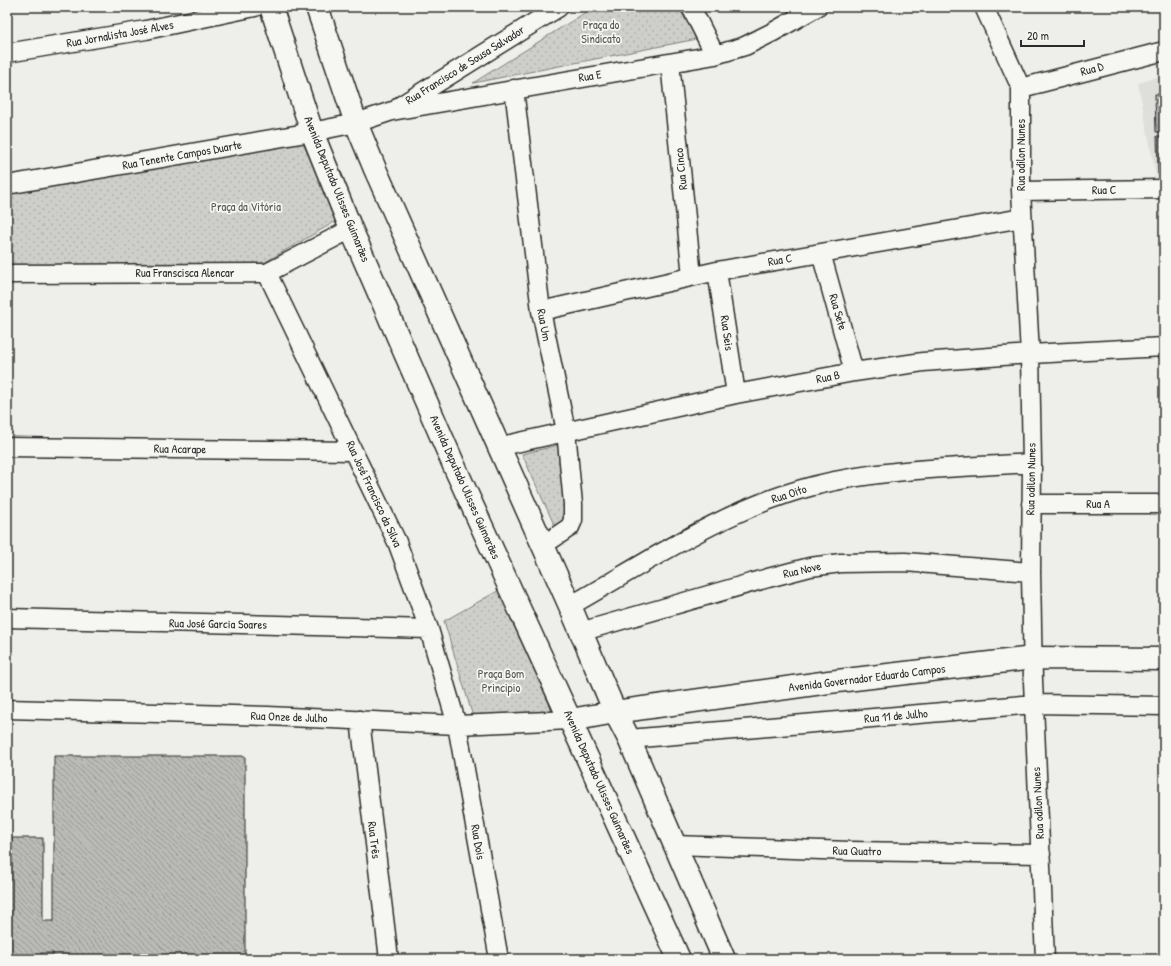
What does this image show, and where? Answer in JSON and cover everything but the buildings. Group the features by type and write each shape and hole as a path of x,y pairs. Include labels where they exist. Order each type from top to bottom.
{"street":[{"name":"Rua Jornalista José Alves","path":"7,53 146,30 256,7"},
{"name":"Avenida Deputado Ulisses Guimarães","path":"271,7 312,132 351,229 456,470 571,720 678,959"},
{"path":"317,7 356,123 497,447 570,606 615,712 629,739 724,959"},
{"name":"Rua Francisco de Sousa Salvador","path":"392,111 559,7"},
{"path":"691,7 715,55"},
{"name":"Rua E","path":"356,123 392,111 715,55 756,41 817,7"},
{"name":"Rua odilon Nunes","path":"984,7 1021,88 1021,191 1030,354 1032,463 1031,572 1034,704 1045,959"},
{"name":"Rua D","path":"1021,88 1164,51"},
{"name":"Rua Cinco","path":"670,63 692,276"},
{"name":"Rua Um","path":"514,89 541,311 566,431 573,520 565,531 542,546"},
{"name":"Rua Tenente Campos Duarte","path":"7,185 356,123"},
{"name":"Rua C","path":"1021,191 1164,189"},
{"name":"Rua C","path":"541,311 692,276 1022,218"},
{"name":"Rua Franscisca Alencar","path":"7,274 267,273 351,229"},
{"name":"Rua Sete","path":"821,253 854,372"},
{"name":"Rua Seis","path":"718,271 736,394"},
{"name":"Rua José Francisco da Silva","path":"267,273 397,542 429,629 457,725"},
{"name":"Rua B","path":"497,447 736,394 854,372 923,362 1030,354 1164,347"},
{"name":"Rua Acarape","path":"7,447 353,451"},
{"name":"Rua Oito","path":"570,606 726,517 812,486 857,477 1032,463"},
{"name":"Rua A","path":"1031,504 1164,504"},
{"name":"Rua Nove","path":"580,632 768,578 842,562 905,562 1031,572"},
{"name":"Rua José Garcia Soares","path":"7,618 429,629"},
{"name":"Avenida Governador Eduardo Campos","path":"571,720 615,712 829,682 1033,658 1164,659"},
{"name":"Rua 11 de Julho","path":"629,739 1034,704 1164,706"},
{"name":"Rua Onze de Julho","path":"7,709 360,720 457,725 571,720"},
{"name":"Rua Três","path":"360,720 389,959"},
{"name":"Rua Dois","path":"457,725 499,959"},
{"name":"Rua Quatro","path":"674,844 850,851 1041,854"}],"shaded area":[{"path":"1164,75 1164,181 1157,181 1138,83"}],"green space":[{"name":"Praça do Sindicato","path":"594,7 678,7 697,39 473,83"},
{"name":"Praça da Vitória","path":"302,141 338,220 260,265 7,265 7,190"},
{"path":"563,444 567,517 557,531 522,454"},
{"name":"Praça Bom Principio","path":"503,588 553,714 474,720 444,621"}]}
